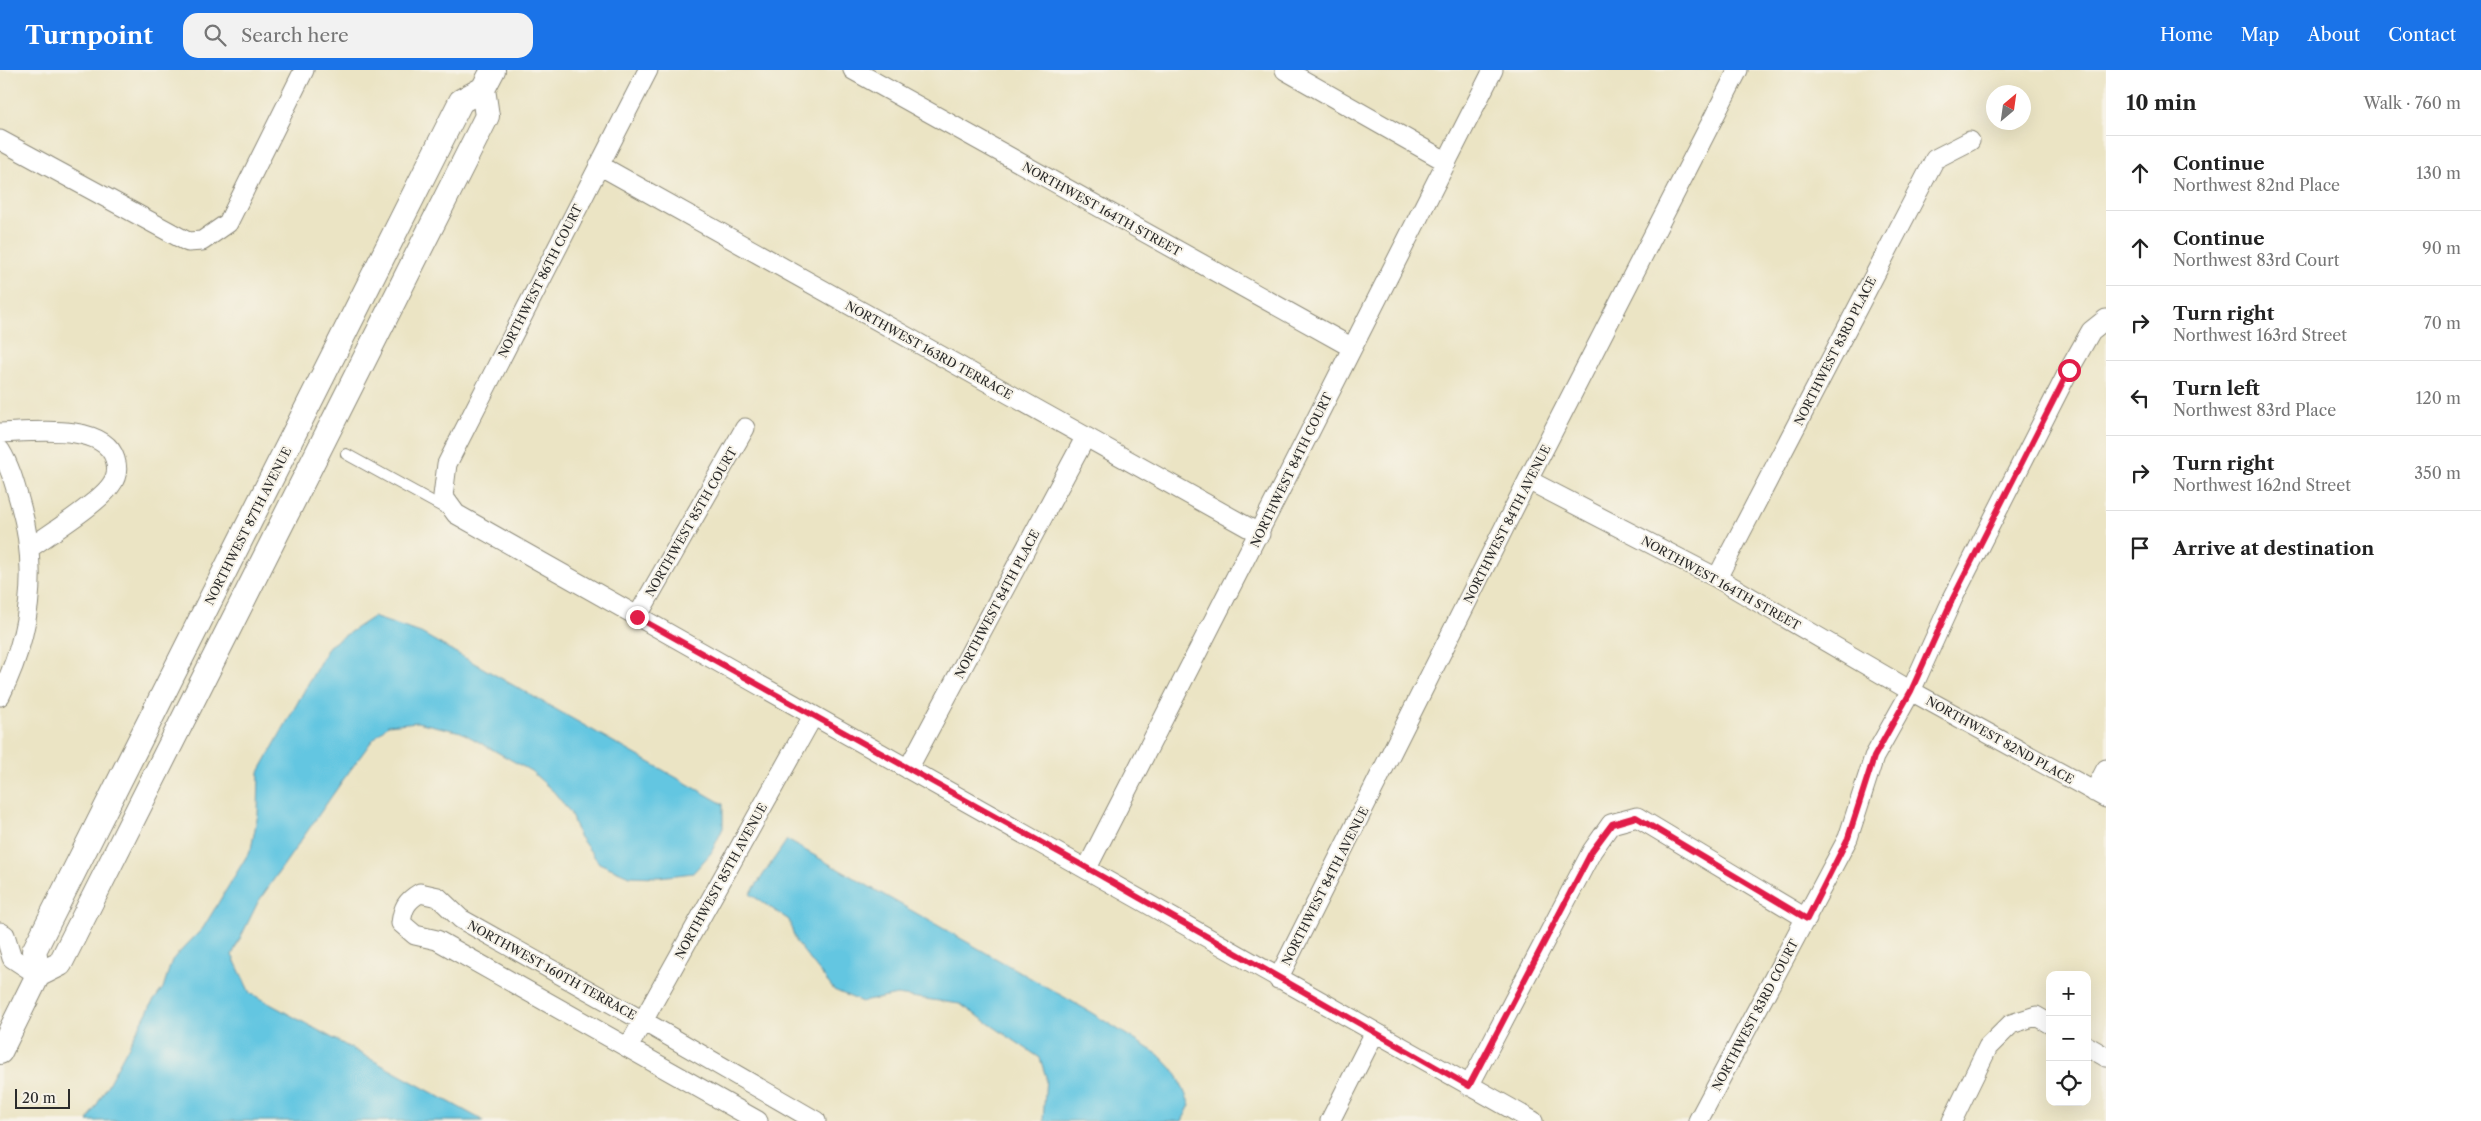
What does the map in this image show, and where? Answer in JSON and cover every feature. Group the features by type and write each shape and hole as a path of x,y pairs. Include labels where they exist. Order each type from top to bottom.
{"street":[{"path":"0,140 188,242 202,241 228,223 304,70"},
{"name":"NORTHWEST 86TH COURT","path":"456,514 443,496 447,464 648,70"},
{"name":"NORTHWEST 164TH STREET","path":"853,70 1351,348"},
{"path":"1285,70 1447,162"},
{"name":"NORTHWEST 84TH COURT","path":"1087,868 1260,534 1351,348 1493,70"},
{"name":"NORTHWEST 84TH AVENUE","path":"1278,979 1528,480 1738,70"},
{"path":"0,1052 38,975 60,964 322,441 384,323 487,116 488,79"},
{"name":"NORTHWEST 83RD PLACE","path":"1717,578 1935,159 1970,141"},
{"name":"NORTHWEST 163RD TERRACE","path":"599,165 1260,534"},
{"name":"NORTHWEST 82ND PLACE","path":"2106,319 2091,331 2069,370 1953,598 1911,691 2100,795 2106,769"},
{"name":"NORTHWEST 85TH COURT","path":"637,617 746,428"},
{"path":"0,433 86,434 104,442 115,458 117,469 115,477 105,492 30,548"},
{"name":"NORTHWEST 84TH PLACE","path":"908,769 1086,438"},
{"path":"0,450 14,479 30,548 31,590 25,629 0,696"},
{"name":"NORTHWEST 164TH STREET","path":"1528,480 1717,578 1911,691"},
{"path":"456,514 1533,1121"},
{"name":"NORTHWEST 83RD COURT","path":"1698,1121 1807,919 1848,838 1874,757 1911,691"},
{"name":"NORTHWEST 85TH AVENUE","path":"629,1046 814,716"},
{"path":"1469,1086 1592,851 1612,824 1636,817 1807,919"},
{"name":"NORTHWEST 160TH TERRACE","path":"758,1121 629,1046 437,940 415,935 401,923 403,908 410,898 420,893 438,897 461,920 644,1021 816,1121"},
{"path":"0,932 5,935 6,960 38,975"},
{"path":"1952,1121 1988,1047 2011,1024 2043,1020"},
{"path":"1330,1121 1375,1032"},
{"path":"2091,1048 2106,1057"}],"lane":[{"path":"346,454 456,514"}],"water":[{"path":"373,617 421,633 723,804 723,828 711,853 693,873 659,877 629,876 599,863 579,836 570,812 554,792 531,771 461,732 417,722 388,725 371,742 343,780 258,902 232,955 250,993 484,1121 88,1121 152,1003 163,988 172,960 203,928 251,849 258,814 259,772 329,646"},
{"path":"787,840 1087,1010 1159,1055 1177,1074 1190,1105 1182,1121 1043,1121 1046,1077 1040,1058 960,1004 897,995 862,1002 834,990 796,942 789,920 750,894"}],"route":[{"path":"637,617 1087,868 1278,979 1469,1086 1592,851 1612,824 1636,817 1807,919 1848,838 1874,757 1911,691 1953,598 2069,370"}]}
